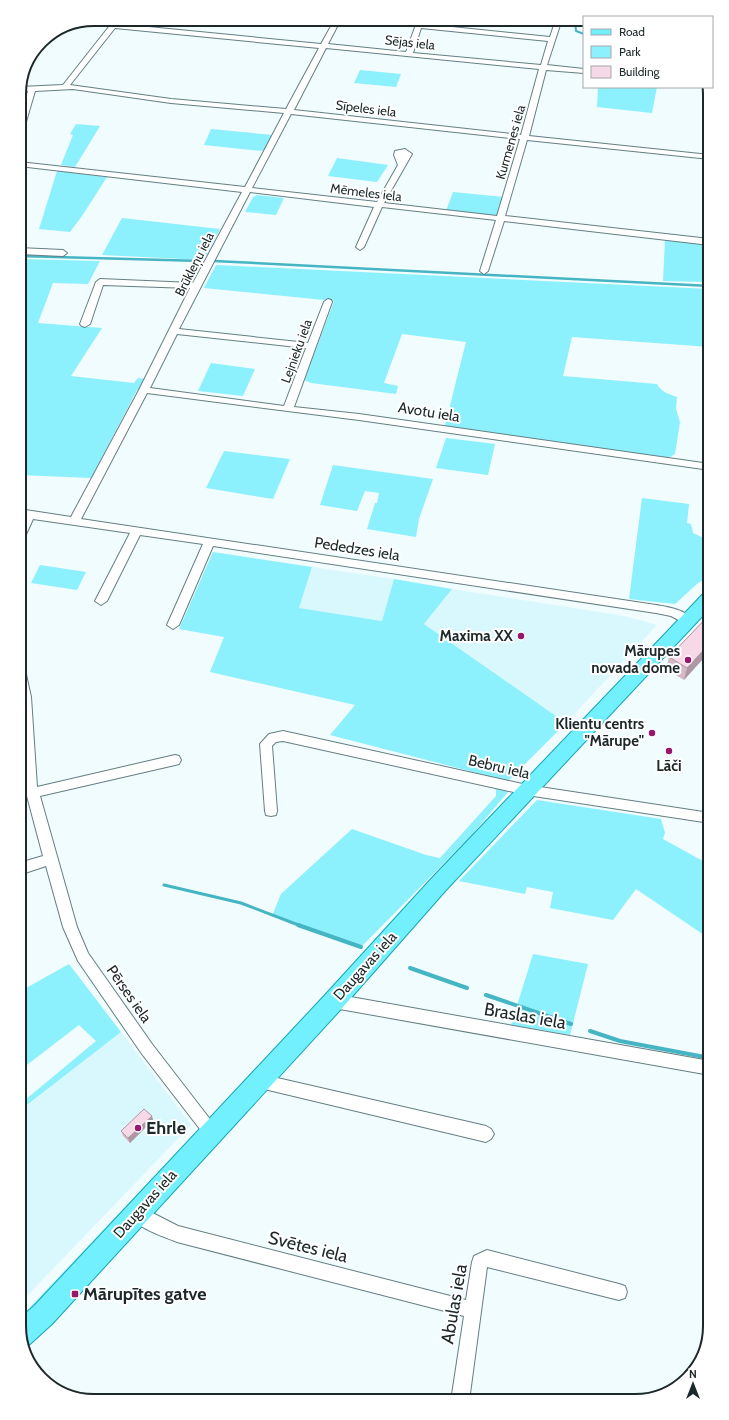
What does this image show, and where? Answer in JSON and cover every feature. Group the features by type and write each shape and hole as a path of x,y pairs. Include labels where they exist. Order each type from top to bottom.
{"main road":[{"name":"Daugavas iela","path":"26,1330 43,1315 210,1132 260,1081 334,1001 439,884 703,605"}],"street":[{"name":"Sējas iela","path":"113,26 583,71"},
{"path":"65,87 113,26"},
{"name":"Brūkleņu iela","path":"74,522 144,390 196,286 334,26"},
{"path":"409,54 419,26"},
{"path":"445,26 553,39"},
{"name":"Kurmenes iela","path":"484,271 543,67 557,26"},
{"name":"Sīpeles iela","path":"26,88 65,87 143,96 171,101 330,116 703,156"},
{"path":"26,108 32,88"},
{"name":"Mēmeles iela","path":"26,165 703,241"},
{"path":"360,247 379,205 402,166"},
{"path":"26,251 63,253"},
{"path":"85,324 100,282 196,286"},
{"name":"Lejnieku iela","path":"288,409 328,302"},
{"path":"174,330 312,346"},
{"name":"Avotu iela","path":"144,390 359,417 703,466"},
{"name":"Pededzes iela","path":"26,514 656,609 674,613 688,621"},
{"path":"101,601 137,531"},
{"path":"173,625 209,542"},
{"name":"Bebru iela","path":"271,811 266,744 273,737 283,736 527,790 703,817"},
{"path":"32,793 175,760"},
{"name":"Pērses iela","path":"26,772 70,927 83,957 147,1048 210,1132"},
{"path":"26,867 51,859"},
{"name":"Braslas iela","path":"334,1001 703,1067"},
{"path":"260,1081 486,1134"},
{"name":"Svētes iela","path":"137,1213 149,1221 177,1234 472,1310"},
{"name":"Abulas iela","path":"461,1394 480,1262 487,1258 619,1292"}],"shaded area":[{"path":"312,567 394,579 382,621 299,608"},
{"path":"452,589 624,616 657,625 566,723 424,624"},
{"path":"121,1032 191,1125 26,1297 26,1106"}],"green space":[{"path":"360,70 401,74 396,87 354,83"},
{"path":"598,88 657,88 652,113 597,107"},
{"path":"76,124 100,126 75,167 61,165 73,135 70,134"},
{"path":"211,129 273,135 267,148 262,151 204,145"},
{"path":"337,158 388,165 377,182 328,176"},
{"path":"57,171 107,177 70,232 39,229"},
{"path":"453,192 504,197 498,214 494,217 446,211"},
{"path":"257,195 284,198 276,215 245,212 253,197"},
{"path":"122,218 220,229 204,260 102,255"},
{"path":"665,239 703,244 703,282 663,281"},
{"path":"26,259 100,261 88,284 53,283 38,323 102,328 71,376 134,383 138,378 145,379 140,390 137,390 91,478 26,475"},
{"path":"216,265 703,289 703,346 572,337 563,376 657,384 663,391 677,397 676,409 680,422 675,454 667,459 444,429 466,342 402,334 384,383 398,386 396,394 311,383 304,380 334,301 204,288"},
{"path":"211,363 255,369 243,396 198,391"},
{"path":"446,438 495,444 488,475 436,468"},
{"path":"224,451 290,459 273,499 206,488"},
{"path":"333,465 433,479 419,519 416,537 367,529 375,503 377,503 379,493 365,491 357,511 320,505"},
{"path":"642,498 689,504 687,523 691,524 693,533 703,538 703,580 698,583 675,604 629,599"},
{"path":"213,552 312,567 299,608 382,621 394,579 452,589 424,624 566,723 508,781 330,735 355,705 210,672 224,637 179,629"},
{"path":"40,565 86,572 77,590 31,583"},
{"path":"493,787 506,789 508,792 470,837 361,947 272,916 281,894 352,829 426,855 440,858 496,796 496,790"},
{"path":"537,800 661,819 665,833 663,839 703,861 703,934 636,889 613,920 550,908 553,892 527,887 525,894 459,881"},
{"path":"533,954 588,964 570,1035 511,1025"},
{"path":"69,964 121,1032 26,1106 26,1099 96,1041 79,1025 26,1066 26,988"},
{"path":"197,1131 195,1136 26,1317 26,1312"}],"building":[{"path":"703,621 703,651 687,668 669,657"},
{"path":"144,1109 152,1116 128,1138 121,1131"}],"waterway":[{"path":"576,26 576,31 583,34"},
{"path":"26,256 202,261"},
{"path":"214,261 703,286"},
{"path":"164,885 241,903 301,926"},
{"path":"298,925 361,947"},
{"path":"410,968 467,988"},
{"path":"486,995 571,1024"},
{"path":"590,1031 620,1041 703,1057"}],"place":[{"name":"Maxima XX","path":"521,636"},
{"name":"Mārupes novada dome","path":"688,660"},
{"name":"Klientu centrs \"Mārupe\"","path":"652,733"},
{"name":"Lāči","path":"669,751"},
{"name":"Ehrle","path":"138,1128"},
{"name":"Mārupītes gatve","path":"75,1294"}]}
